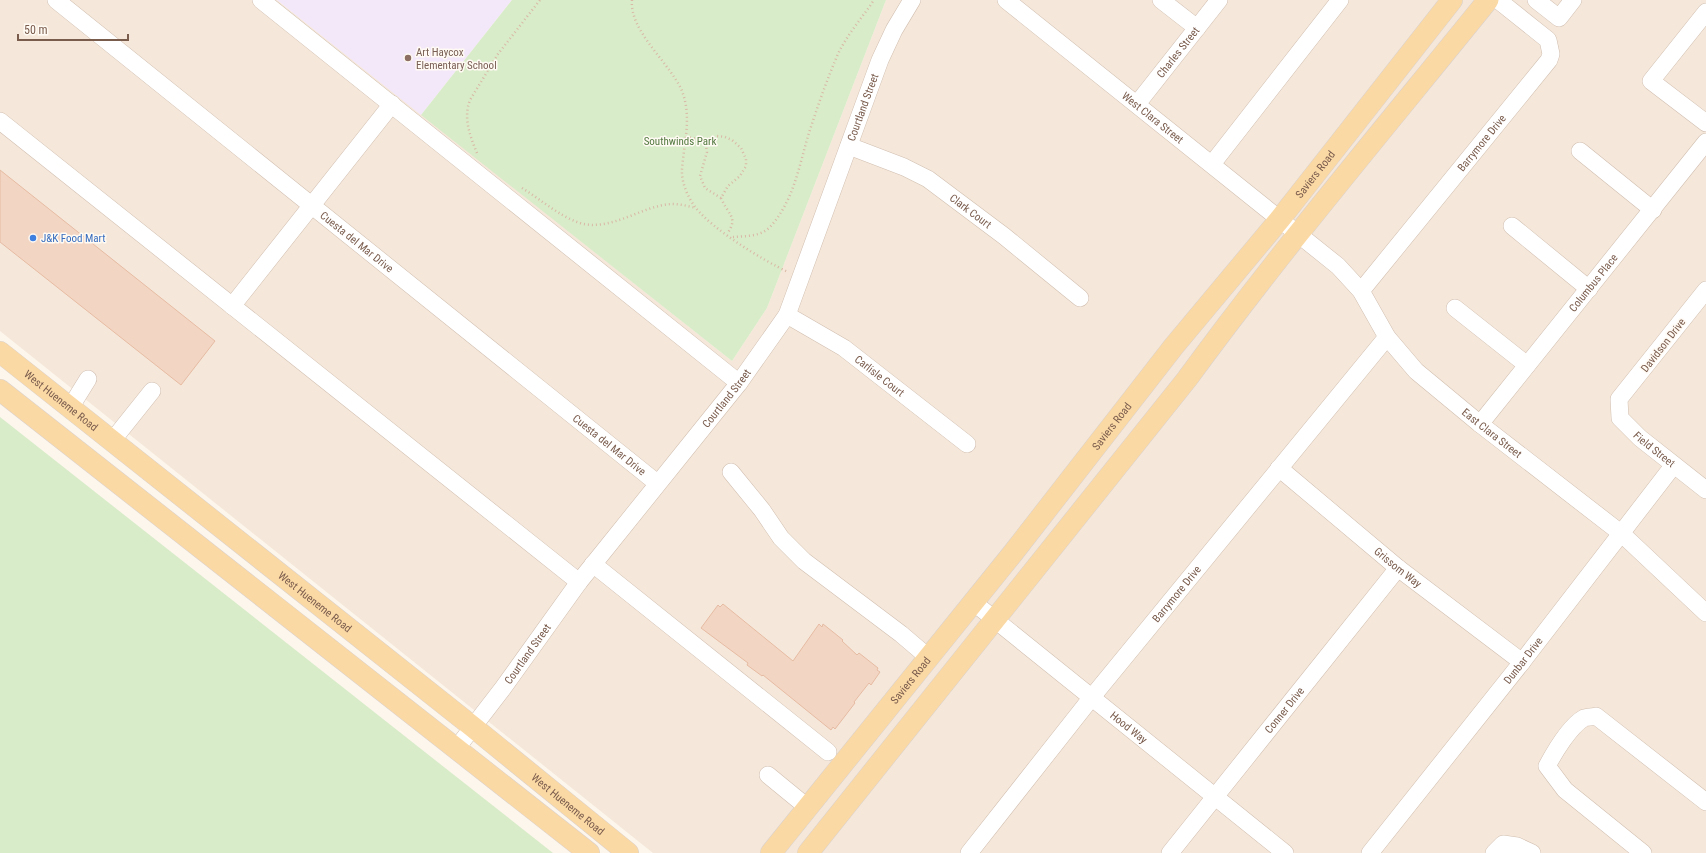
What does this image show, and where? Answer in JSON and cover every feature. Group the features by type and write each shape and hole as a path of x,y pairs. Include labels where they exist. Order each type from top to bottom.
{"main road":[{"name":"Saviers Road","path":"771,853 973,602 1174,346 1280,219 1452,0"},
{"path":"808,853 1187,379 1221,333 1299,234 1488,0"},
{"name":"West Hueneme Road","path":"0,352 473,727 628,853"},
{"path":"0,373 43,407 52,411 70,408"},
{"path":"0,390 589,853"}],"street":[{"name":"Cuesta del Mar Drive","path":"56,0 312,204 657,483"},
{"path":"261,0 739,382"},
{"name":"Courtland Street","path":"456,749 504,688 578,582 739,382 787,315 880,60 894,30 912,0"},
{"name":"West Clara Street","path":"1006,0 1299,234"},
{"path":"1161,0 1197,28"},
{"name":"Charles Street","path":"1137,104 1219,0"},
{"path":"1212,164 1340,0"},
{"name":"Barrymore Drive","path":"1361,291 1549,60 1551,54 1548,40 1498,0"},
{"path":"1536,0 1559,18 1572,0"},
{"path":"1706,12 1651,81 1706,123"},
{"path":"232,306 392,104"},
{"path":"0,121 578,582"},
{"name":"Columbus Place","path":"1480,424 1706,142"},
{"name":"Clark Court","path":"849,146 904,167 928,179 1004,236 1080,298"},
{"path":"1580,151 1653,210"},
{"path":"1512,226 1589,289"},
{"name":"East Clara Street","path":"1299,234 1338,266 1361,291 1387,337 1416,371 1480,424 1622,534 1706,613"},
{"name":"Davidson Drive","path":"1619,400 1706,290"},
{"path":"1455,308 1527,365"},
{"name":"Carlisle Court","path":"787,315 844,348 967,444"},
{"name":"Barrymore Drive","path":"969,853 1092,697 1387,337"},
{"path":"70,408 88,379"},
{"path":"112,441 152,391"},
{"name":"Field Street","path":"1619,400 1620,418 1640,438 1673,466 1706,490"},
{"name":"Dunbar Drive","path":"1370,853 1522,662 1673,466"},
{"name":"Grissom Way","path":"1279,468 1398,568 1522,662"},
{"path":"731,472 762,510 781,538 804,561 901,634 928,657"},
{"path":"593,564 828,752"},
{"name":"Conner Drive","path":"1170,853 1398,568"},
{"name":"Hood Way","path":"973,602 1285,853"},
{"path":"1643,853 1565,790 1547,766 1555,752 1573,729 1584,718 1596,716 1706,802"},
{"path":"768,775 807,807"},
{"path":"1494,853 1503,844 1517,846 1532,853"}],"path":[{"path":"478,154 469,130 467,107 498,54 540,0"},
{"path":"632,0 631,10 638,26 682,91 688,118 682,177 696,208 731,237 774,265 800,278"},
{"path":"731,237 750,236 769,228 787,201 795,182 809,134 844,40 874,0"},
{"path":"686,137 705,140 717,136 732,140 741,148 746,159 744,172 731,183 721,198"},
{"path":"705,140 707,152 700,176 705,188 721,198 733,220 733,225 727,234"},
{"path":"519,186 562,214 577,222 586,224 597,225 609,223 672,204 696,208"}],"shaded area":[{"path":"0,0 277,0 732,361 767,308 886,0 1706,0 1706,853 653,853 0,331"},
{"name":"Art Haycox Elementary School","path":"277,0 512,0 421,115"}],"green space":[{"name":"Southwinds Park","path":"512,0 886,0 767,308 732,361 421,115"},
{"path":"0,417 553,853 0,853"}],"building":[{"path":"0,170 215,341 181,385 0,242"},
{"path":"723,604 793,661 819,624 822,627 823,624 843,640 842,641 857,655 859,653 878,668 877,670 880,672 871,685 869,683 854,702 855,703 835,729 833,727 831,730 763,675 762,676 747,665 748,663 701,628 718,605 720,607"}],"place":[{"name":"Art Haycox Elementary School","path":"408,58"},
{"name":"J&K Food Mart","path":"33,238"}]}
